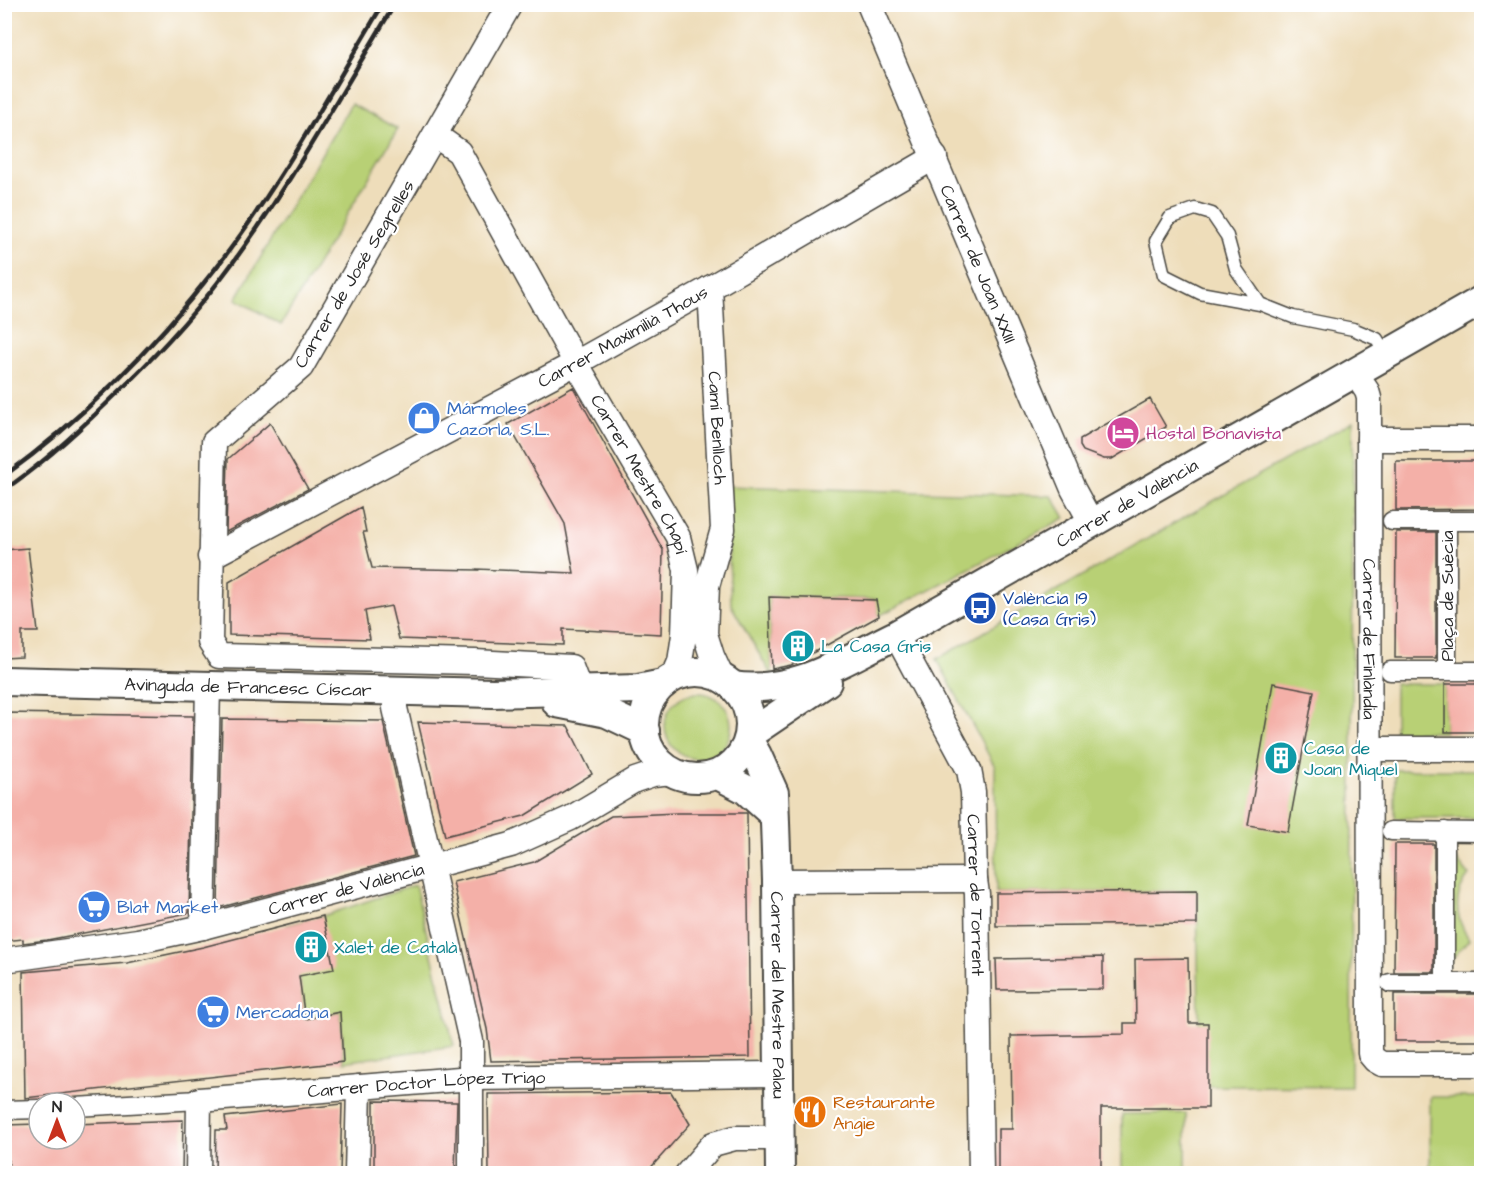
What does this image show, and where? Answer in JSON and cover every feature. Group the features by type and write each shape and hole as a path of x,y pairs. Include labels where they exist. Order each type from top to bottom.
{"street":[{"name":"Carrer de José Segrelles","path":"510,4 301,367 214,442 210,642 219,656 475,662 571,668 580,691"},
{"name":"Carrer de Joan XXIII","path":"869,4 1073,489 1091,522"},
{"name":"Carrer Mestre Chapí","path":"435,135 459,152 576,363 678,537 686,570 684,635 680,662 668,681"},
{"name":"Carrer Maximilià Thous","path":"210,557 576,363 935,157"},
{"name":"Camí Benlloch","path":"710,288 723,530 707,586 705,634 712,656 727,682"},
{"name":"Carrer de València","path":"727,682 753,689 779,687 805,680 896,635 1482,300"},
{"name":"Carrer de Finlàndia","path":"1355,373 1368,391 1370,440 1370,1054 1382,1064 1482,1064"},
{"path":"1370,440 1482,439"},
{"name":"Plaça de Suècia","path":"1392,521 1482,521"},
{"name":"Plaça de Suècia","path":"1447,671 1448,521"},
{"name":"Carrer de València","path":"749,737 896,635"},
{"name":"Carrer de Torrent","path":"896,635 969,770 973,792 977,894 981,1173"},
{"name":"Plaça de Suècia","path":"1390,671 1482,671"},
{"path":"697,672 710,674 727,682 742,696 748,708 750,721 749,737 744,752 736,762 718,774 706,778 689,778 672,772 658,762 651,751 645,731 646,711 652,696 668,681 685,674 697,672"},
{"name":"Avinguda de Francesc Císcar","path":"4,681 493,693 638,689 668,681"},
{"path":"203,927 208,686"},
{"path":"395,691 395,708 471,1041 471,1173"},
{"name":"Avinguda de Francesc Císcar","path":"493,693 607,713 645,731"},
{"name":"Carrer del Mestre Palau","path":"749,737 774,793 780,1173"},
{"path":"1370,748 1482,748"},
{"name":"Carrer de València","path":"4,960 138,941 203,927 511,845 572,818 635,780 652,774 672,772"},
{"path":"718,774 746,789 774,815"},
{"path":"1391,831 1482,832"},
{"path":"1445,831 1445,983"},
{"path":"777,881 975,880"},
{"path":"1390,983 1482,983"},
{"name":"Carrer Doctor López Trigo","path":"87,1106 199,1100 472,1078 778,1074"},
{"path":"357,1173 358,1087"},
{"path":"198,1173 199,1100"},
{"path":"4,1110 27,1109"},
{"path":"687,1173 713,1144 735,1138 779,1138"}],"lane":[{"path":"1260,304 1236,269 1227,236 1212,214 1195,209 1170,218 1156,241 1164,275 1200,292 1260,304 1293,317 1353,329 1377,339 1386,354"}],"green space":[{"path":"351,104 398,129 281,325 236,299"},
{"path":"1353,421 1351,1087 1208,1086 1199,1023 1197,891 996,893 995,767 937,659"},
{"path":"726,486 1052,496 1065,518 879,616 875,599 769,597 772,676 731,605"},
{"path":"1395,684 1445,684 1445,732 1395,732"},
{"path":"698,693 711,696 721,703 728,713 731,726 728,739 721,749 711,756 698,759 685,756 675,749 668,739 665,726 668,713 675,703 685,696"},
{"path":"1395,770 1481,770 1481,818 1395,818"},
{"path":"1452,854 1469,875 1460,891 1457,907 1460,923 1469,939 1452,959"},
{"name":"Xalet de Català","path":"415,885 454,1046 344,1062 340,1012 305,1019 299,976 287,925 323,916"},
{"path":"1430,1097 1481,1097 1481,1173 1430,1173"},
{"path":"1186,1113 1186,1173 1122,1173 1122,1114"}],"building":[{"path":"573,387 663,550 661,634 563,629 563,645 399,639 391,606 365,611 370,639 229,635 229,582 361,507 366,532 363,532 372,568 574,573 565,524 508,424"},
{"name":"Hostal Bonavista","path":"1150,399 1166,427 1112,459 1104,459 1083,451 1080,439"},
{"path":"270,423 308,489 226,532 228,459"},
{"path":"1396,461 1482,461 1482,509 1396,510"},
{"path":"1396,532 1436,532 1436,658 1395,658"},
{"path":"28,548 38,632 22,632 22,657 4,658 4,550"},
{"name":"La Casa Gris","path":"769,597 876,600 879,616 791,665 772,669"},
{"name":"Casa de Joan Miquel","path":"1273,683 1314,691 1288,832 1248,825"},
{"path":"1445,684 1482,684 1482,732 1445,732"},
{"path":"4,713 193,716 189,913 47,940 23,943 23,939 4,941"},
{"path":"222,719 383,721 414,856 218,908"},
{"path":"418,722 568,726 592,774 524,816 445,836"},
{"path":"747,813 750,1057 491,1061 487,1029 453,882 534,862 611,816"},
{"path":"1395,844 1434,844 1434,972 1394,972"},
{"path":"1197,891 1197,924 996,926 996,893"},
{"path":"323,916 334,969 299,976 305,1019 340,1012 343,1062 87,1091 27,1091 27,1098 25,1098 23,972 127,963 203,947"},
{"path":"1103,957 1103,989 997,990 996,959"},
{"path":"1188,958 1189,1023 1208,1023 1208,1108 1101,1108 1101,1173 998,1173 998,1129 1012,1129 1011,1036 1124,1034 1124,1023 1136,1023 1135,959"},
{"path":"1394,994 1482,994 1482,1041 1394,1041"},
{"path":"671,1092 690,1124 646,1173 489,1173 488,1094"},
{"path":"374,1101 457,1102 455,1173 374,1173"},
{"path":"342,1104 340,1173 215,1173 216,1130 227,1130 225,1117"},
{"path":"183,1120 182,1173 10,1173 4,1125 27,1124 27,1151 87,1151 87,1124"}],"railway":[{"path":"4,476 34,454 117,380 192,298 238,238 282,173 383,4"},
{"path":"4,490 44,460 121,390 209,294 246,245 291,178 395,4"}],"place":[{"name":"Mármoles Cazorla, S.L.","path":"424,418"},
{"name":"Hostal Bonavista","path":"1123,433"},
{"name":"València 19 (Casa Gris)","path":"980,608"},
{"name":"La Casa Gris","path":"798,646"},
{"name":"Casa de Joan Miquel","path":"1281,758"},
{"name":"Blat Market","path":"94,907"},
{"name":"Xalet de Català","path":"311,947"},
{"name":"Mercadona","path":"213,1012"},
{"name":"Restaurante Angie","path":"810,1112"}]}
